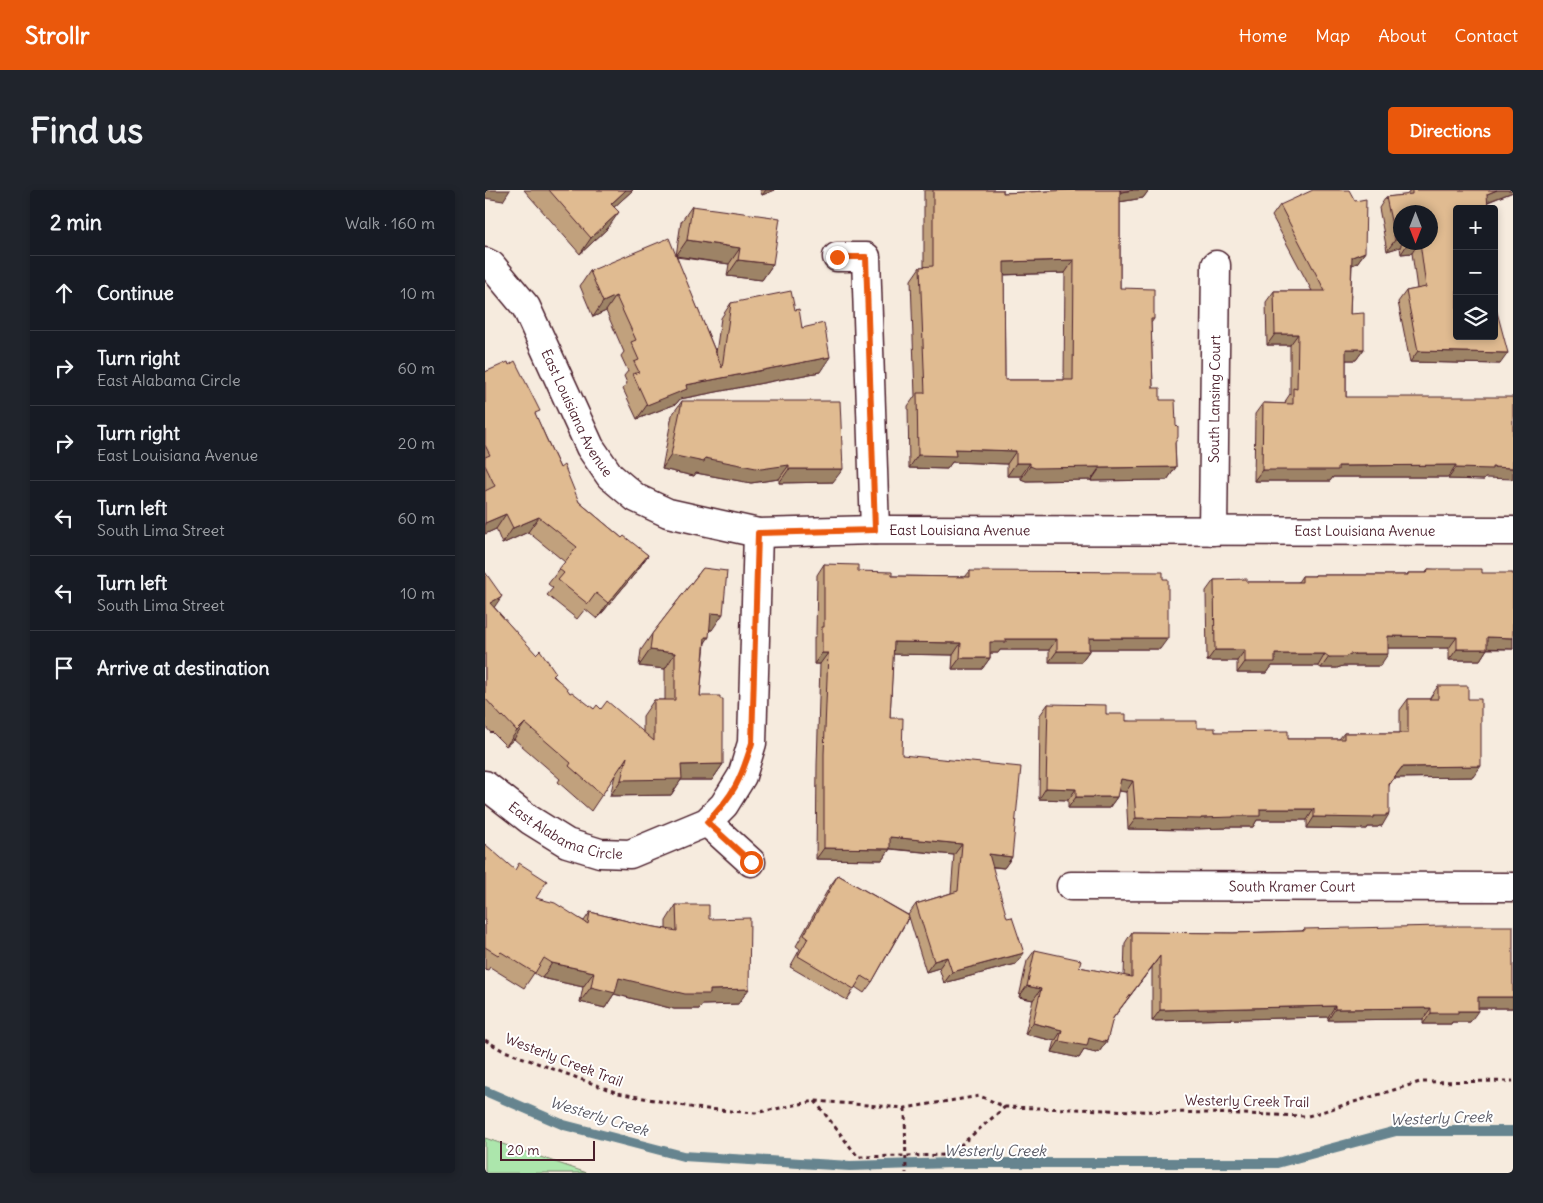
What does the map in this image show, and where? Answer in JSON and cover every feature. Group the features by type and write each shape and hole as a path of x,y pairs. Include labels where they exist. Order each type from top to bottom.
{"street":[{"path":"837,257 866,257 875,530"},
{"name":"East Louisiana Avenue","path":"485,262 491,265 526,307 590,447 610,476 636,498 668,513 758,533 875,530 1513,531"},
{"name":"South Lansing Court","path":"1213,531 1216,265"},
{"name":"East Alabama Circle","path":"485,785 530,820 567,843 600,853 630,854 707,822 724,805 742,776 752,743 758,533"},
{"path":"707,822 751,862"},
{"name":"South Kramer Court","path":"1071,886 1513,887"}],"path":[{"name":"Westerly Creek Trail","path":"485,1040 502,1050 618,1093 695,1108 755,1113 815,1101 905,1108 979,1096 1005,1107 1308,1116 1420,1082 1513,1081"},
{"path":"815,1101 857,1157 949,1155 1005,1107"},
{"path":"905,1108 906,1173"}],"green space":[{"path":"485,1138 587,1173 485,1173"}],"building":[{"path":"549,190 626,190 611,204 619,212 591,238"},
{"path":"933,190 1003,190 1003,193 1120,190 1120,288 1154,289 1154,319 1151,319 1153,388 1160,388 1160,400 1175,400 1176,425 1178,427 1178,437 1175,443 1176,467 1035,468 1030,466 1030,463 1016,463 1016,451 955,449 956,456 918,455 917,393 925,393 920,267 933,266","holes":["1074,260 1073,380 1005,380 1004,262"]},
{"path":"1313,190 1349,190 1355,201 1366,199 1365,252 1352,257 1350,314 1364,313 1364,349 1346,349 1346,397 1513,397 1513,468 1456,468 1456,465 1338,466 1338,470 1262,470 1263,403 1293,404 1293,388 1297,389 1298,334 1275,334 1274,291 1325,291 1280,205"},
{"path":"1412,190 1497,190 1487,194 1488,205 1453,205 1453,340 1498,340 1498,316 1508,353 1418,351 1406,291 1426,287 1421,250 1438,250 1438,205 1393,205 1393,230 1386,197 1412,194"},
{"path":"692,206 780,218 773,264 738,260 740,248 687,240"},
{"path":"669,238 722,368 731,303 791,291 795,310 799,309 802,328 824,323 830,357 686,385 687,389 647,405 633,374 639,372 634,362 639,360 631,342 636,340 616,296 603,302 590,271"},
{"path":"515,361 540,411 535,413 546,438 560,468 564,465 579,502 622,538 624,536 648,555 608,603 596,593 588,604 558,580 564,573 559,569 577,547 539,517 513,528 506,514 485,523 485,491 495,486 485,465 485,457 490,455 485,445 485,372 508,362 509,365"},
{"path":"682,401 840,401 843,469 789,469 789,465 761,469 705,458 704,462 671,455"},
{"path":"824,564 858,565 858,571 892,572 892,576 970,577 970,571 1163,572 1163,579 1168,579 1168,638 1089,638 1089,651 1057,651 1057,639 1006,639 1006,642 990,642 990,658 960,658 961,643 894,642 890,718 903,718 902,755 1021,767 1012,857 989,854 1007,918 1012,917 1024,953 952,972 947,957 934,961 916,904 958,891 962,844 890,837 890,849 824,848 824,754 828,653 822,653"},
{"path":"703,568 727,571 723,614 711,613 709,637 705,637 700,696 720,696 720,699 723,699 723,764 681,765 682,779 621,780 627,757 602,795 569,766 571,763 525,723 517,731 485,698 485,572 502,596 490,603 536,654 540,650 556,673 553,676 570,693 572,692 594,709 597,705 601,709 607,701 654,741 654,700 675,700 675,653 650,650 652,634"},
{"path":"1428,569 1482,569 1482,573 1513,573 1513,638 1487,637 1487,649 1457,649 1457,637 1388,636 1388,654 1350,654 1345,657 1329,657 1325,654 1275,654 1275,662 1245,662 1245,650 1215,650 1214,580 1247,579 1247,582 1302,582 1302,576 1408,575 1408,573 1427,573"},
{"path":"1438,686 1468,686 1468,699 1481,699 1481,766 1402,767 1389,784 1389,814 1386,814 1386,816 1374,816 1374,818 1314,817 1314,809 1260,809 1260,816 1201,819 1136,818 1133,781 1121,779 1117,797 1076,797 1076,789 1046,788 1048,704 1106,705 1106,714 1126,714 1126,721 1197,721 1197,728 1215,728 1215,732 1288,731 1288,739 1344,739 1344,733 1408,733 1408,699 1438,699"},
{"path":"485,844 515,870 519,863 547,881 536,898 555,903 588,924 590,912 677,931 676,905 709,905 709,919 750,918 749,989 710,990 710,994 685,994 619,978 615,993 591,987 594,972 552,963 544,958 535,973 501,952 498,955 485,947"},
{"path":"838,875 909,916 872,982 862,976 854,989 798,956 808,938 804,935"},
{"path":"1513,926 1513,997 1478,997 1478,1011 1458,1011 1458,1013 1431,1013 1431,1008 1335,1009 1335,1006 1160,1010 1160,956 1113,1018 1107,1041 1089,1038 1087,1046 1059,1041 1062,1030 1033,1023 1041,989 1027,986 1035,950 1081,960 1079,967 1132,977 1132,932 1233,933 1304,931 1304,929"}],"waterway":[{"name":"Westerly Creek","path":"485,1091 564,1125 683,1156 850,1166 954,1163 1277,1163 1396,1131 1513,1131"}],"route":[{"path":"751,862 707,822 724,805 742,776 752,743 758,533 875,530 866,257 837,257"}]}
